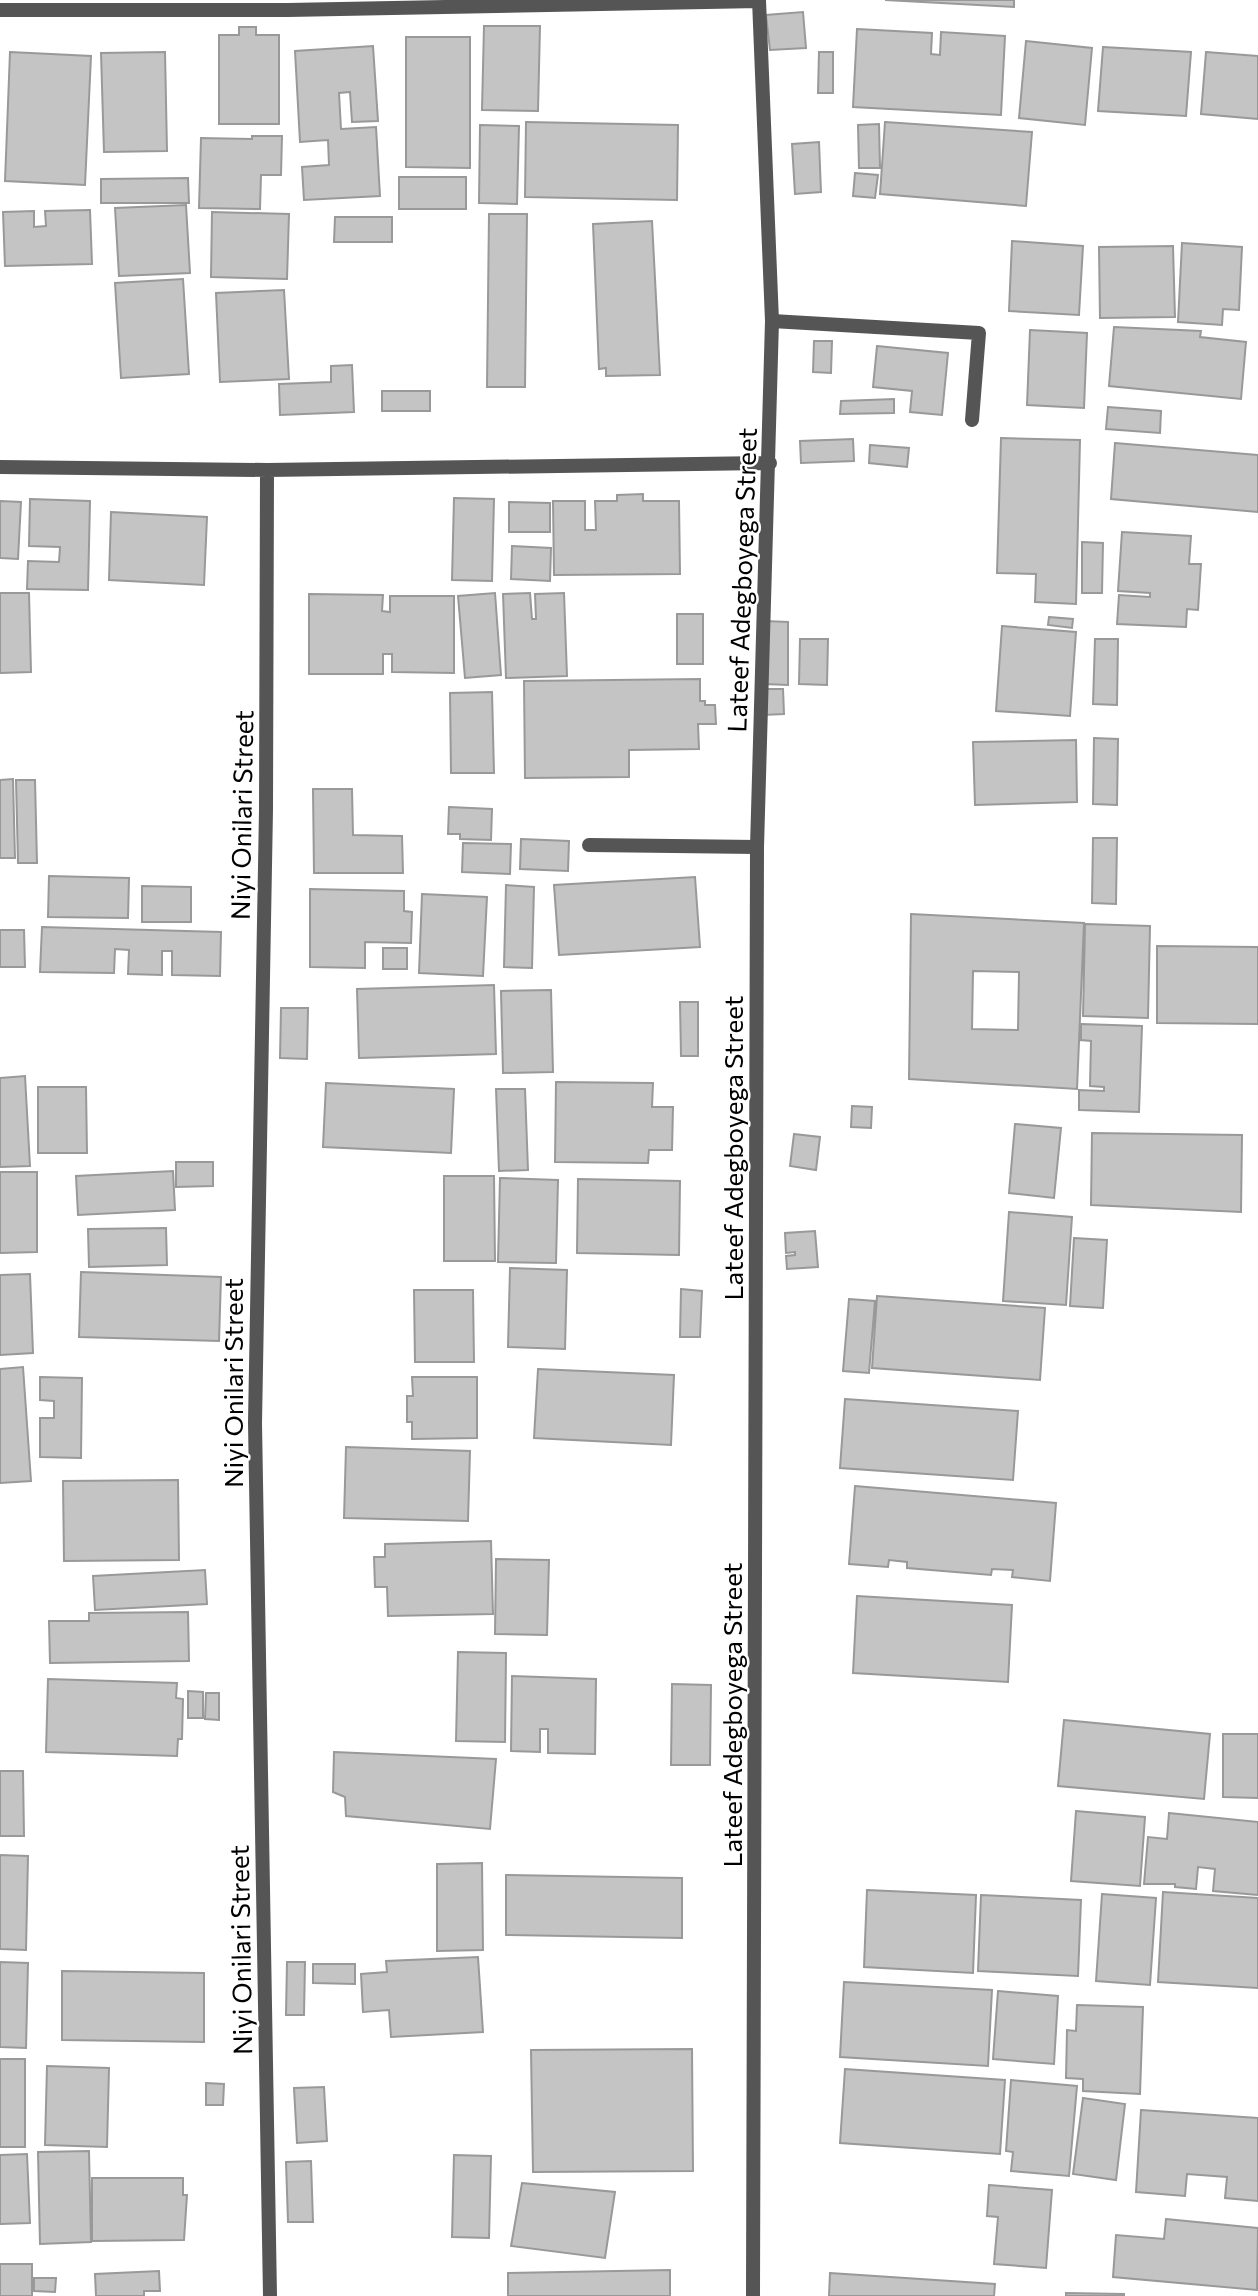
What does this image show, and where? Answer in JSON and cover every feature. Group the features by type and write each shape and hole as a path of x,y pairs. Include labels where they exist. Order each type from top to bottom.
{"street":[{"path":"0,10 759,0"},
{"name":"Lateef Adegboyega Street","path":"752,2296 757,847 772,321 759,0"},
{"path":"772,321 979,333 972,420"},
{"path":"0,467 267,470 770,463"},
{"name":"Niyi Onilari Street","path":"267,470 267,755 256,1437 270,2296"},
{"path":"589,845 757,847"}],"building":[{"path":"885,0 1014,0 1014,7"},
{"path":"803,12 806,48 770,50 766,15"},
{"path":"484,26 540,26 538,111 482,110"},
{"path":"239,27 256,27 256,35 279,35 279,124 219,124 219,35 239,35"},
{"path":"857,29 932,33 931,54 940,55 941,32 1005,36 1001,115 853,107"},
{"path":"406,37 470,37 470,168 406,167"},
{"path":"1026,41 1092,48 1085,125 1019,118"},
{"path":"373,46 378,121 352,122 350,92 339,93 341,129 376,127 380,196 304,200 302,167 329,165 328,140 300,142 295,51"},
{"path":"1103,47 1191,52 1186,116 1098,111"},
{"path":"10,52 91,56 85,185 5,181"},
{"path":"165,52 167,151 104,152 101,53"},
{"path":"819,52 833,52 833,93 818,93"},
{"path":"1206,52 1258,56 1258,119 1201,114"},
{"path":"526,122 678,125 677,200 525,197"},
{"path":"885,122 1032,132 1026,206 880,194"},
{"path":"879,124 880,168 859,168 858,125"},
{"path":"480,125 519,126 517,204 479,203"},
{"path":"252,136 282,136 281,175 261,175 260,209 199,208 201,138 252,139"},
{"path":"819,142 821,192 795,194 792,144"},
{"path":"855,173 878,175 875,198 853,196"},
{"path":"399,177 466,177 466,209 399,209"},
{"path":"188,178 189,203 101,203 101,179"},
{"path":"186,205 190,273 119,276 115,208"},
{"path":"90,210 92,264 5,266 3,212 34,211 34,227 46,226 45,211"},
{"path":"212,212 289,214 287,279 211,277"},
{"path":"489,214 527,214 525,387 487,387"},
{"path":"335,217 392,217 392,242 334,242"},
{"path":"652,221 660,375 606,376 606,368 599,369 593,224"},
{"path":"1012,241 1083,246 1079,315 1009,311"},
{"path":"1182,243 1242,247 1239,310 1223,309 1222,325 1178,322"},
{"path":"1173,246 1175,317 1100,318 1099,247"},
{"path":"183,279 189,374 121,378 115,283"},
{"path":"284,290 289,379 220,382 216,293"},
{"path":"1114,327 1201,331 1200,337 1246,342 1241,399 1109,386"},
{"path":"1030,330 1087,333 1084,408 1027,405"},
{"path":"814,341 832,341 831,373 813,372"},
{"path":"877,346 948,353 942,415 910,412 912,391 873,387"},
{"path":"352,365 354,412 280,415 279,384 331,382 331,366"},
{"path":"382,391 430,391 430,411 382,411"},
{"path":"894,399 894,413 840,414 841,401"},
{"path":"1108,407 1161,411 1160,433 1106,429"},
{"path":"1001,438 1080,440 1076,604 1035,602 1036,574 997,573"},
{"path":"853,439 854,461 801,463 800,441"},
{"path":"1115,443 1258,455 1258,512 1111,499"},
{"path":"870,445 909,448 907,467 869,463"},
{"path":"643,494 643,501 679,501 680,574 554,575 553,501 585,501 585,530 596,530 595,501 617,501 617,495"},
{"path":"454,498 494,499 492,581 452,580"},
{"path":"30,499 90,501 88,590 27,589 28,561 59,562 60,547 29,546"},
{"path":"0,501 21,502 18,559 0,558"},
{"path":"509,502 550,503 550,532 509,532"},
{"path":"111,512 207,517 204,585 109,580"},
{"path":"1122,532 1191,536 1189,564 1201,564 1198,610 1187,609 1186,627 1117,624 1119,595 1150,597 1150,593 1118,591"},
{"path":"1082,542 1103,543 1102,593 1082,593"},
{"path":"512,546 551,548 550,581 511,579"},
{"path":"0,593 29,593 31,672 0,673"},
{"path":"495,593 501,675 465,678 458,596"},
{"path":"530,593 532,619 536,619 535,594 564,593 567,676 506,678 503,594"},
{"path":"309,594 383,595 382,611 390,612 390,596 454,596 454,673 392,672 392,654 383,654 383,674 309,674"},
{"path":"677,614 703,614 703,664 677,664"},
{"path":"1049,617 1073,619 1072,628 1048,625"},
{"path":"765,621 788,622 788,685 764,684"},
{"path":"1002,626 1076,632 1070,716 996,711"},
{"path":"800,639 828,639 827,685 799,684"},
{"path":"1095,639 1118,639 1117,705 1093,704"},
{"path":"700,679 700,701 705,701 705,705 715,705 716,724 698,724 699,749 629,750 629,777 525,778 524,681"},
{"path":"763,689 783,689 784,714 763,715"},
{"path":"492,692 494,773 451,773 450,693"},
{"path":"1094,738 1118,739 1117,805 1093,804"},
{"path":"1076,740 1077,802 975,805 973,742"},
{"path":"13,779 15,858 0,858 0,780"},
{"path":"16,780 35,780 37,863 18,863"},
{"path":"313,789 352,789 353,835 402,836 403,873 314,873"},
{"path":"449,807 492,809 491,840 460,839 460,834 448,834"},
{"path":"1093,838 1117,838 1116,904 1092,903"},
{"path":"521,839 569,841 568,871 520,869"},
{"path":"463,843 511,844 510,874 462,872"},
{"path":"49,876 129,878 128,918 48,917"},
{"path":"695,877 700,947 559,955 554,885"},
{"path":"506,885 534,887 532,968 504,967"},
{"path":"142,886 191,887 191,922 142,922"},
{"path":"310,889 404,891 404,911 412,912 411,943 365,942 365,968 310,967"},
{"path":"422,894 487,897 483,976 419,973"},
{"path":"911,914 1084,923 1077,1089 909,1079","holes":["973,971 1019,972 1018,1030 972,1029"]},
{"path":"1085,924 1150,926 1148,1018 1083,1016"},
{"path":"42,927 221,932 220,976 172,975 172,951 162,951 162,975 128,974 129,950 115,949 114,973 40,972"},
{"path":"0,930 24,930 25,967 0,967"},
{"path":"1157,946 1258,947 1258,1024 1157,1023"},
{"path":"383,948 407,948 407,969 383,969"},
{"path":"494,985 496,1054 359,1058 357,989"},
{"path":"551,990 553,1072 503,1073 501,991"},
{"path":"680,1002 698,1002 698,1056 681,1056"},
{"path":"281,1008 308,1008 307,1059 280,1058"},
{"path":"1081,1024 1142,1026 1139,1112 1079,1110 1079,1090 1104,1091 1104,1087 1090,1086 1091,1041 1081,1040"},
{"path":"25,1076 30,1166 0,1167 0,1078"},
{"path":"556,1082 653,1083 652,1107 673,1107 672,1150 649,1150 648,1163 555,1162"},
{"path":"326,1083 454,1089 451,1153 323,1147"},
{"path":"38,1087 86,1087 87,1153 38,1153"},
{"path":"496,1089 525,1089 528,1170 499,1171"},
{"path":"852,1106 872,1107 871,1128 851,1127"},
{"path":"1015,1124 1061,1128 1054,1198 1009,1193"},
{"path":"1092,1133 1242,1135 1241,1212 1091,1205"},
{"path":"794,1134 820,1137 816,1170 790,1166"},
{"path":"176,1162 213,1162 213,1186 176,1187"},
{"path":"173,1171 175,1210 78,1215 76,1176"},
{"path":"0,1172 37,1172 37,1252 0,1253"},
{"path":"444,1176 494,1176 495,1261 444,1261"},
{"path":"500,1178 558,1180 556,1263 498,1262"},
{"path":"578,1179 680,1181 679,1255 577,1253"},
{"path":"1009,1212 1072,1217 1066,1305 1003,1301"},
{"path":"166,1228 167,1265 89,1267 88,1229"},
{"path":"815,1231 818,1267 787,1269 786,1256 795,1255 795,1252 786,1253 785,1233"},
{"path":"1074,1238 1107,1240 1103,1308 1070,1306"},
{"path":"510,1268 567,1270 565,1349 508,1347"},
{"path":"81,1272 221,1277 219,1341 79,1337"},
{"path":"30,1274 33,1353 0,1355 0,1275"},
{"path":"681,1289 702,1291 700,1337 680,1337"},
{"path":"414,1290 473,1290 474,1362 415,1362"},
{"path":"877,1296 1045,1308 1040,1380 872,1368"},
{"path":"849,1299 875,1301 869,1373 843,1371"},
{"path":"23,1367 31,1481 0,1483 0,1369"},
{"path":"538,1369 674,1375 671,1445 534,1438"},
{"path":"40,1377 82,1378 81,1458 40,1457 40,1418 54,1418 54,1401 40,1400"},
{"path":"412,1377 477,1377 477,1438 412,1439 412,1422 407,1422 407,1396 413,1396"},
{"path":"845,1399 1018,1411 1013,1480 840,1468"},
{"path":"346,1447 470,1451 468,1521 344,1518"},
{"path":"178,1480 179,1560 64,1561 63,1481"},
{"path":"855,1486 1056,1503 1050,1581 1012,1577 1013,1570 992,1569 991,1575 907,1568 907,1562 889,1560 888,1567 849,1564"},
{"path":"491,1541 493,1614 388,1616 387,1587 375,1587 374,1557 385,1557 385,1544"},
{"path":"496,1559 549,1560 547,1635 495,1634"},
{"path":"205,1570 207,1604 95,1610 93,1576"},
{"path":"857,1596 1012,1605 1008,1682 853,1673"},
{"path":"188,1612 189,1661 50,1663 49,1621 89,1621 89,1613"},
{"path":"458,1652 506,1653 505,1742 456,1741"},
{"path":"512,1676 596,1679 595,1754 548,1753 548,1729 540,1729 540,1752 511,1751"},
{"path":"48,1679 177,1683 176,1698 183,1699 182,1739 178,1739 177,1756 46,1752"},
{"path":"672,1684 711,1685 710,1765 671,1765"},
{"path":"188,1691 203,1692 203,1718 188,1718"},
{"path":"206,1693 219,1693 219,1720 205,1719"},
{"path":"1064,1720 1210,1734 1204,1799 1058,1786"},
{"path":"1223,1734 1258,1734 1258,1798 1223,1797"},
{"path":"334,1752 496,1759 490,1829 346,1816 345,1797 333,1792"},
{"path":"0,1771 23,1771 24,1836 0,1836"},
{"path":"1076,1811 1145,1817 1140,1886 1071,1881"},
{"path":"1169,1813 1258,1822 1258,1895 1213,1891 1215,1869 1198,1867 1196,1889 1175,1887 1175,1884 1144,1884 1148,1837 1167,1839"},
{"path":"0,1855 28,1856 26,1950 0,1949"},
{"path":"482,1863 483,1950 437,1951 437,1864"},
{"path":"506,1875 682,1878 682,1938 506,1935"},
{"path":"867,1890 976,1895 973,1973 864,1967"},
{"path":"1163,1892 1258,1898 1258,1988 1158,1982"},
{"path":"1102,1894 1156,1898 1150,1985 1096,1981"},
{"path":"981,1895 1081,1900 1078,1976 978,1971"},
{"path":"478,1957 483,2032 391,2037 389,2010 363,2012 361,1974 387,1972 386,1961"},
{"path":"0,1962 28,1963 26,2048 0,2047"},
{"path":"287,1962 305,1962 304,2015 286,2015"},
{"path":"313,1964 355,1964 355,1984 313,1983"},
{"path":"62,1971 204,1973 204,2042 62,2040"},
{"path":"844,1982 992,1990 988,2066 840,2057"},
{"path":"998,1991 1058,1996 1054,2064 993,2059"},
{"path":"1077,2005 1143,2007 1140,2094 1083,2091 1083,2079 1066,2078 1067,2030 1076,2031"},
{"path":"692,2049 693,2171 533,2172 531,2050"},
{"path":"0,2059 25,2059 25,2147 0,2147"},
{"path":"47,2066 109,2068 107,2147 45,2145"},
{"path":"845,2069 1005,2080 1000,2154 840,2143"},
{"path":"1011,2080 1077,2086 1069,2176 1011,2171 1013,2152 1006,2151"},
{"path":"206,2083 224,2084 223,2105 206,2105"},
{"path":"324,2087 327,2141 297,2143 294,2088"},
{"path":"1083,2098 1125,2104 1116,2180 1073,2174"},
{"path":"1141,2110 1258,2118 1258,2201 1225,2198 1227,2177 1187,2174 1185,2196 1136,2192"},
{"path":"89,2151 91,2242 40,2244 38,2152"},
{"path":"27,2154 30,2223 0,2224 0,2155"},
{"path":"454,2155 491,2156 489,2238 452,2237"},
{"path":"311,2161 313,2222 288,2222 286,2162"},
{"path":"92,2178 183,2178 183,2195 187,2195 184,2240 92,2241"},
{"path":"522,2183 615,2192 605,2258 511,2246"},
{"path":"989,2185 1052,2190 1046,2268 994,2264 998,2217 987,2216"},
{"path":"1166,2219 1258,2228 1257,2290 1113,2277 1116,2235 1164,2239"},
{"path":"0,2264 32,2264 32,2296 0,2296"},
{"path":"670,2270 670,2296 508,2296 508,2273"},
{"path":"159,2271 160,2291 144,2291 144,2296 96,2296 95,2274"},
{"path":"830,2273 995,2284 994,2296 829,2296"},
{"path":"34,2278 56,2278 55,2292 34,2291"},
{"path":"1066,2293 1124,2294 1124,2296 1066,2296"}]}
